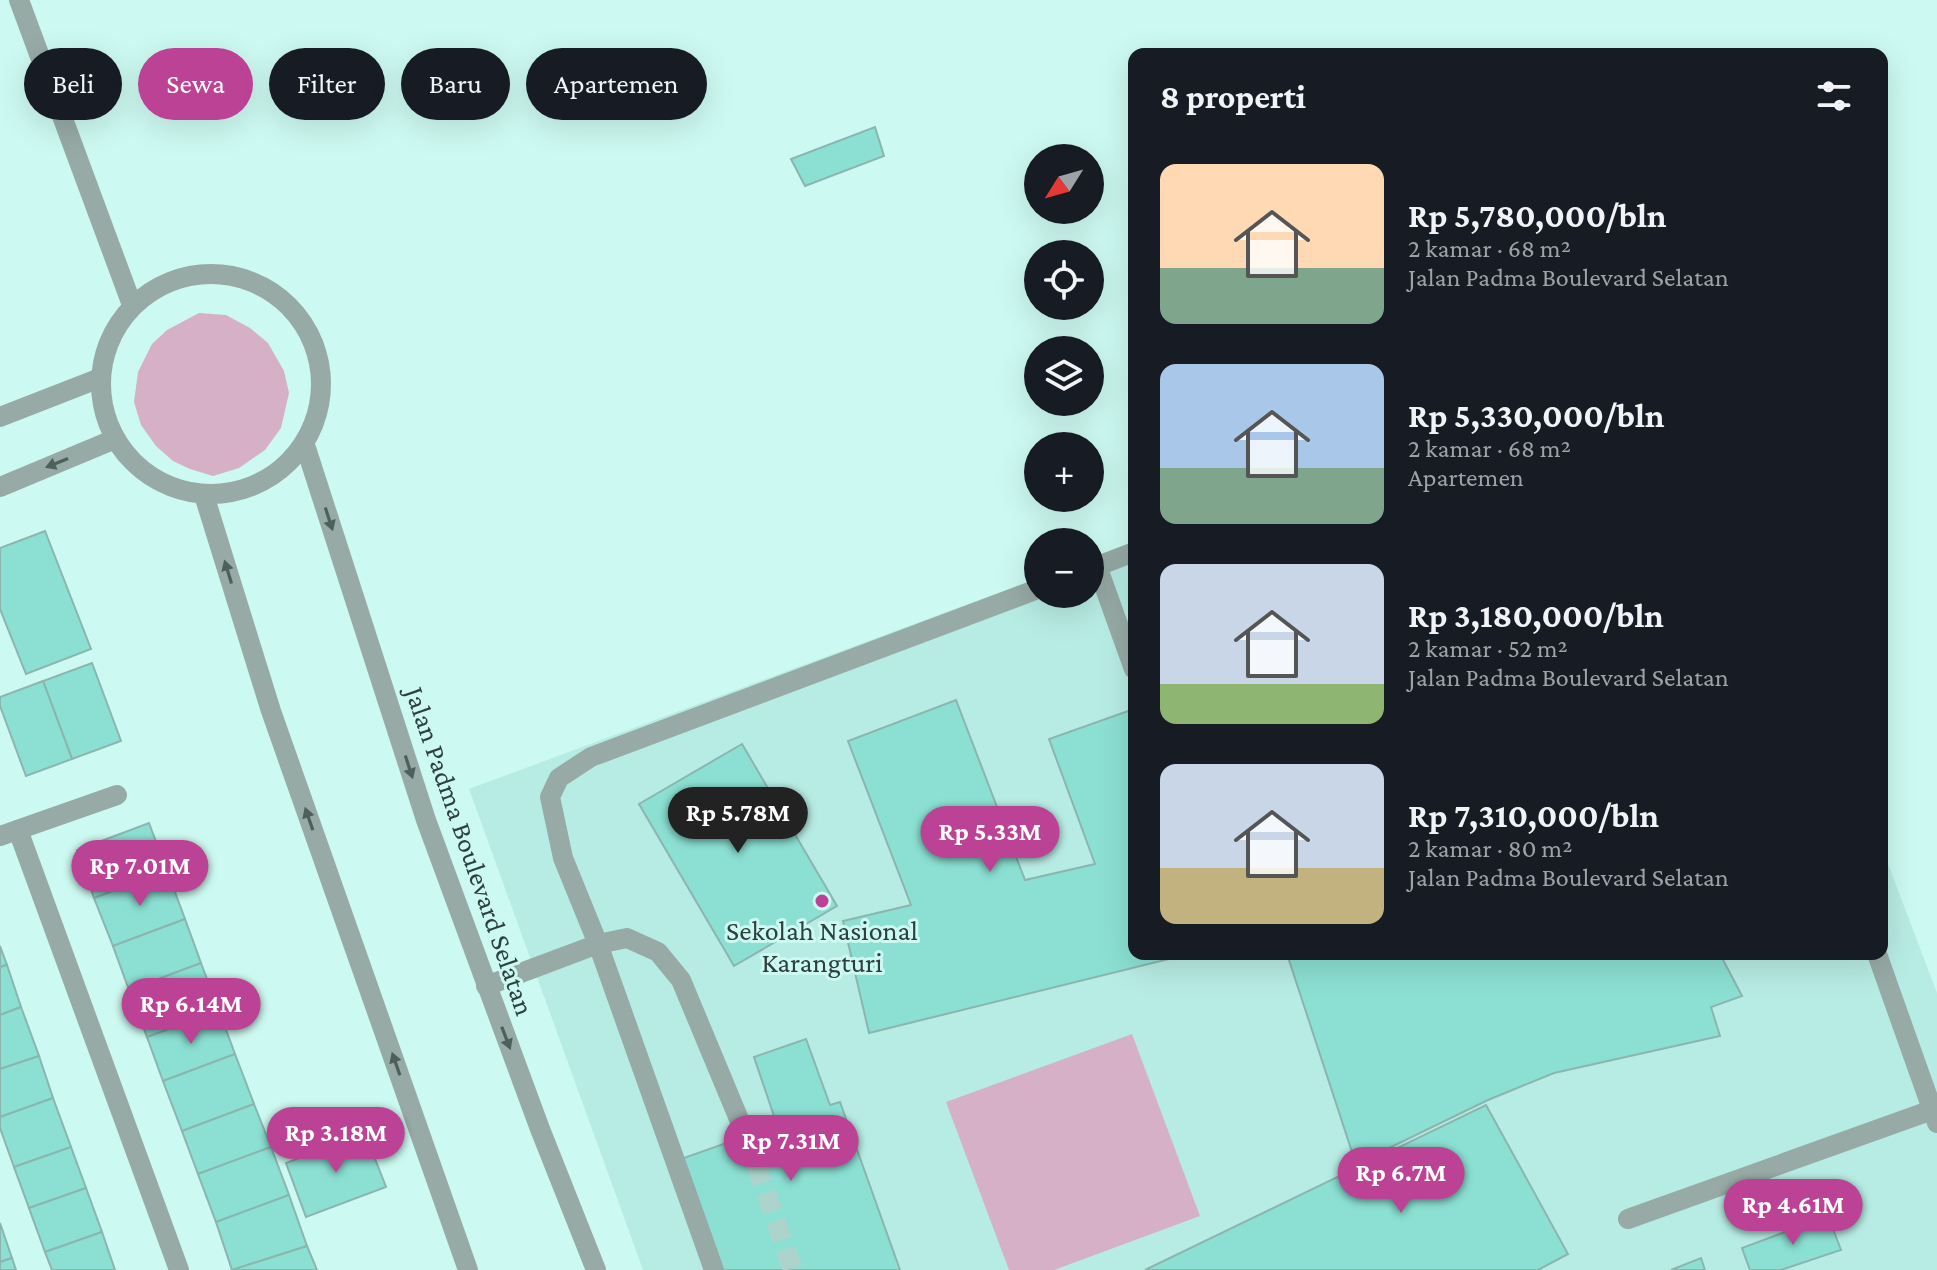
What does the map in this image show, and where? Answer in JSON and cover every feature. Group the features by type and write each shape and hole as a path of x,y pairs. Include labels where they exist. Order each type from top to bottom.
{"street":[{"path":"19,0 132,305"},
{"path":"205,273 245,278 281,297 308,328 321,366 320,408 305,445 278,474 243,491 204,495 168,487 137,468 115,439 103,410 100,378 109,338 132,305 166,282 205,273"},
{"path":"0,417 100,378"},
{"path":"0,487 115,439"},
{"name":"Jalan Padma Boulevard Selatan","path":"305,445 426,820 486,986 596,1270"},
{"path":"204,495 271,711 468,1270"},
{"path":"1104,564 1128,554"},
{"path":"1104,593 1128,654"},
{"path":"714,1270 598,944 563,858 550,797 559,778 591,757 1024,594"},
{"path":"117,795 9,833 179,1270"},
{"path":"486,986 598,944 627,938 658,952 681,980 746,1136"},
{"path":"1628,1219 1934,1117 1879,960"}],"shaded area":[{"path":"199,313 226,315 250,328 268,343 284,371 289,393 281,428 265,450 239,468 213,476 173,461 156,446 141,425 134,402 138,372 152,344 167,330"},
{"name":"Sekolah Nasional Karangturi","path":"1128,544 1128,960 1888,960 1888,864 1937,993 1937,1270 643,1270 469,789 1024,583 1024,608 1104,608 1104,553"},
{"path":"1132,1034 1200,1216 1054,1270 1009,1270 946,1102"}],"building":[{"path":"875,127 884,156 805,186 791,159"},
{"path":"45,531 91,649 26,674 0,609 0,548"},
{"path":"92,663 121,741 72,759 43,681"},
{"path":"43,681 72,759 26,776 0,706 0,697"},
{"path":"956,700 1025,880 1095,864 1049,739 1128,711 1128,960 1165,960 869,1033 843,921 911,905 848,741"},
{"path":"742,744 837,906 734,966 639,804"},
{"path":"149,823 167,871 94,898 77,850"},
{"path":"167,871 185,919 113,946 94,898"},
{"path":"185,919 201,963 129,990 113,946"},
{"path":"0,946 7,965 0,967"},
{"path":"1289,960 1723,960 1742,996 1711,1007 1720,1036 1554,1073 1488,1100 1356,1164"},
{"path":"201,963 219,1011 147,1037 129,990"},
{"path":"7,965 21,1007 0,1015 0,967"},
{"path":"21,1007 39,1056 0,1069 0,1015"},
{"path":"219,1011 235,1054 163,1081 147,1037"},
{"path":"806,1039 830,1105 840,1102 900,1270 721,1270 681,1159 777,1125 754,1057"},
{"path":"235,1054 254,1104 182,1131 163,1081"},
{"path":"39,1056 53,1098 0,1117 0,1069"},
{"path":"53,1098 71,1147 14,1167 0,1128 0,1117"},
{"path":"254,1104 271,1147 198,1174 182,1131"},
{"path":"1486,1105 1568,1254 1538,1270 1145,1270"},
{"path":"365,1133 386,1187 306,1217 286,1163"},
{"path":"71,1147 86,1188 29,1208 14,1167"},
{"path":"271,1147 289,1195 216,1222 198,1174"},
{"path":"86,1188 102,1232 45,1252 29,1208"},
{"path":"289,1195 307,1246 232,1270 216,1222"},
{"path":"1828,1216 1841,1250 1781,1270 1750,1270 1742,1248"},
{"path":"0,1223 12,1258 0,1262"},
{"path":"102,1232 115,1270 52,1270 45,1252"},
{"path":"307,1246 317,1270 232,1270"},
{"path":"12,1258 16,1270 0,1270 0,1262"},
{"path":"1701,1258 1705,1270 1671,1270"}],"tunnel":[{"path":"746,1136 793,1270"}],"place":[{"name":"Sekolah Nasional Karangturi","path":"822,901"}]}
